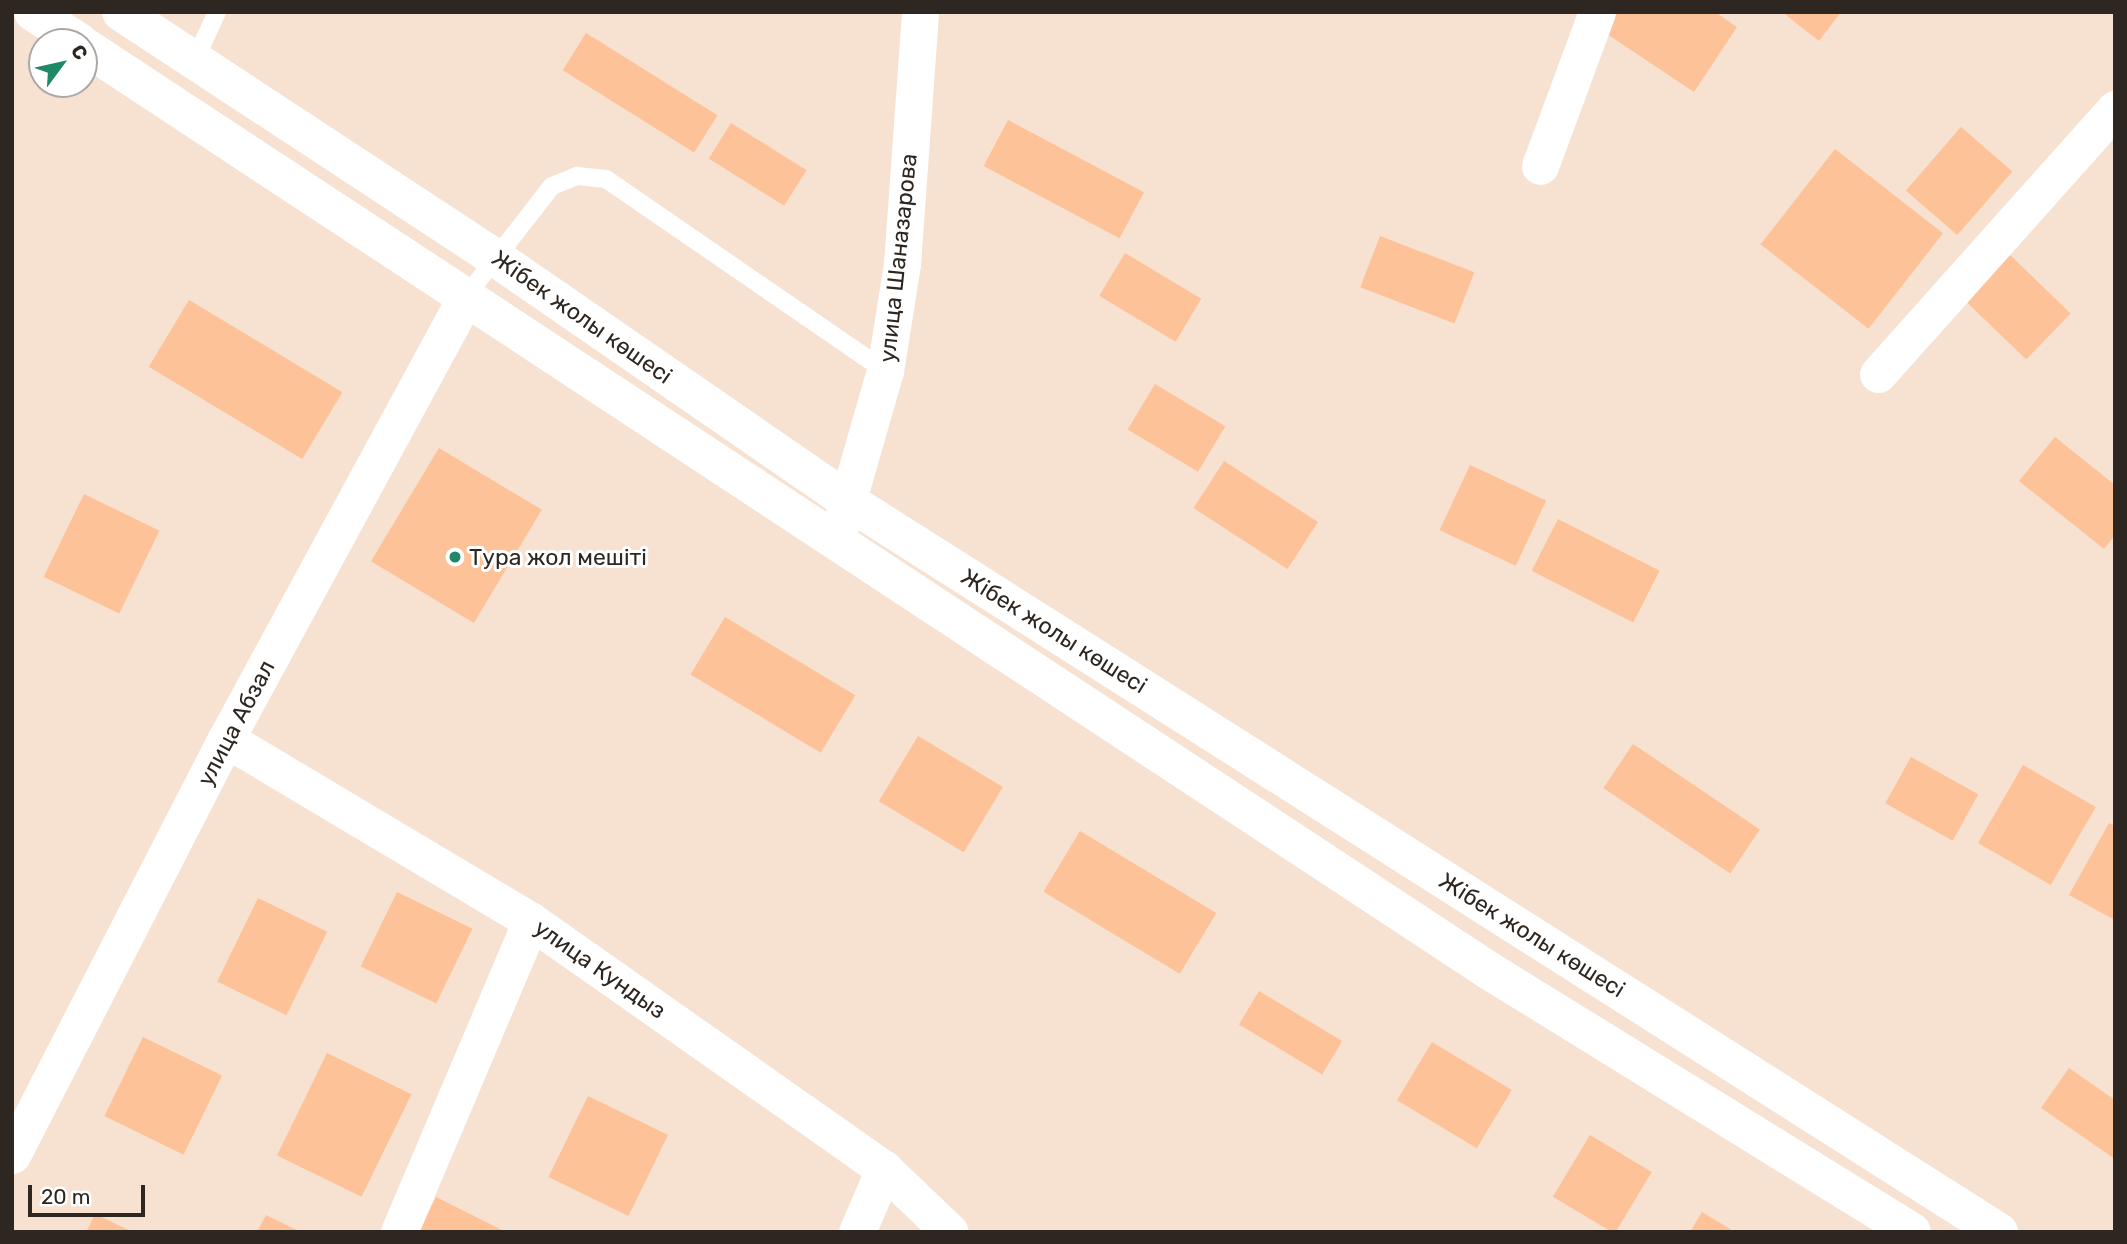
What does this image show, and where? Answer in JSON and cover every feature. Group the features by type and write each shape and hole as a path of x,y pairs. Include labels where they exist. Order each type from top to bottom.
{"main road":[{"path":"33,12 58,28"},
{"name":"Жібек жолы көшесі","path":"121,12 493,256 851,503 1999,1232"},
{"name":"Жібек жолы көшесі","path":"98,55 467,295 1488,970 1912,1232"}],"street":[{"name":"улица Шаназарова","path":"835,539 851,503 886,371 902,264 920,12"},
{"path":"1540,166 1597,12"},
{"path":"1878,374 2115,109"},
{"name":"улица Абзал","path":"12,1155 226,739 467,295"},
{"name":"улица Кундыз","path":"226,739 531,921 884,1169 950,1232"},
{"path":"400,1232 531,921"},
{"path":"857,1232 884,1169"}],"lane":[{"path":"195,61 217,12"},
{"path":"467,295 493,256 552,186 577,176 606,178 886,371"}],"building":[{"path":"1618,12 1715,12 1737,27 1694,92 1604,32"},
{"path":"1782,12 1841,12 1819,41"},
{"path":"586,33 717,115 694,152 563,70"},
{"path":"1008,120 1144,192 1120,238 984,166"},
{"path":"731,123 806,170 784,206 709,159"},
{"path":"1961,127 2012,172 1957,235 1906,190"},
{"path":"1835,149 1943,233 1868,329 1761,244"},
{"path":"1380,236 1474,272 1455,324 1360,287"},
{"path":"1125,253 1201,299 1176,342 1099,296"},
{"path":"2008,253 2071,313 2026,359 1964,299"},
{"path":"189,300 342,392 302,459 149,367"},
{"path":"1155,384 1225,426 1198,472 1128,429"},
{"path":"2055,437 2115,485 2115,535 2104,549 2019,481"},
{"path":"439,448 542,510 474,623 371,561"},
{"path":"1224,461 1318,522 1287,569 1194,508"},
{"path":"1470,465 1546,500 1516,566 1440,530"},
{"path":"84,494 159,531 119,614 44,577"},
{"path":"1558,519 1660,571 1633,622 1532,571"},
{"path":"725,617 855,695 821,753 690,674"},
{"path":"918,736 1003,787 964,852 879,801"},
{"path":"1633,744 1760,830 1730,873 1603,788"},
{"path":"1911,757 1978,794 1953,841 1885,803"},
{"path":"2023,765 2096,807 2051,885 1978,843"},
{"path":"2109,823 2115,826 2115,920 2069,895"},
{"path":"1080,831 1216,913 1180,974 1043,892"},
{"path":"397,892 472,929 436,1003 361,967"},
{"path":"258,898 327,932 286,1015 217,982"},
{"path":"1259,991 1342,1041 1322,1074 1239,1024"},
{"path":"143,1037 222,1076 184,1155 104,1116"},
{"path":"1432,1042 1512,1090 1477,1148 1397,1100"},
{"path":"327,1053 411,1094 362,1197 277,1155"},
{"path":"2069,1068 2115,1100 2115,1159 2041,1108"},
{"path":"588,1096 668,1135 629,1216 549,1177"},
{"path":"1590,1135 1652,1172 1616,1232 1553,1197"},
{"path":"436,1197 506,1232 419,1232"},
{"path":"1702,1212 1735,1232 1690,1232"},
{"path":"95,1214 133,1232 86,1232"},
{"path":"266,1215 301,1232 257,1232"}],"place":[{"name":"Тура жол мешіті","path":"455,557"}]}
